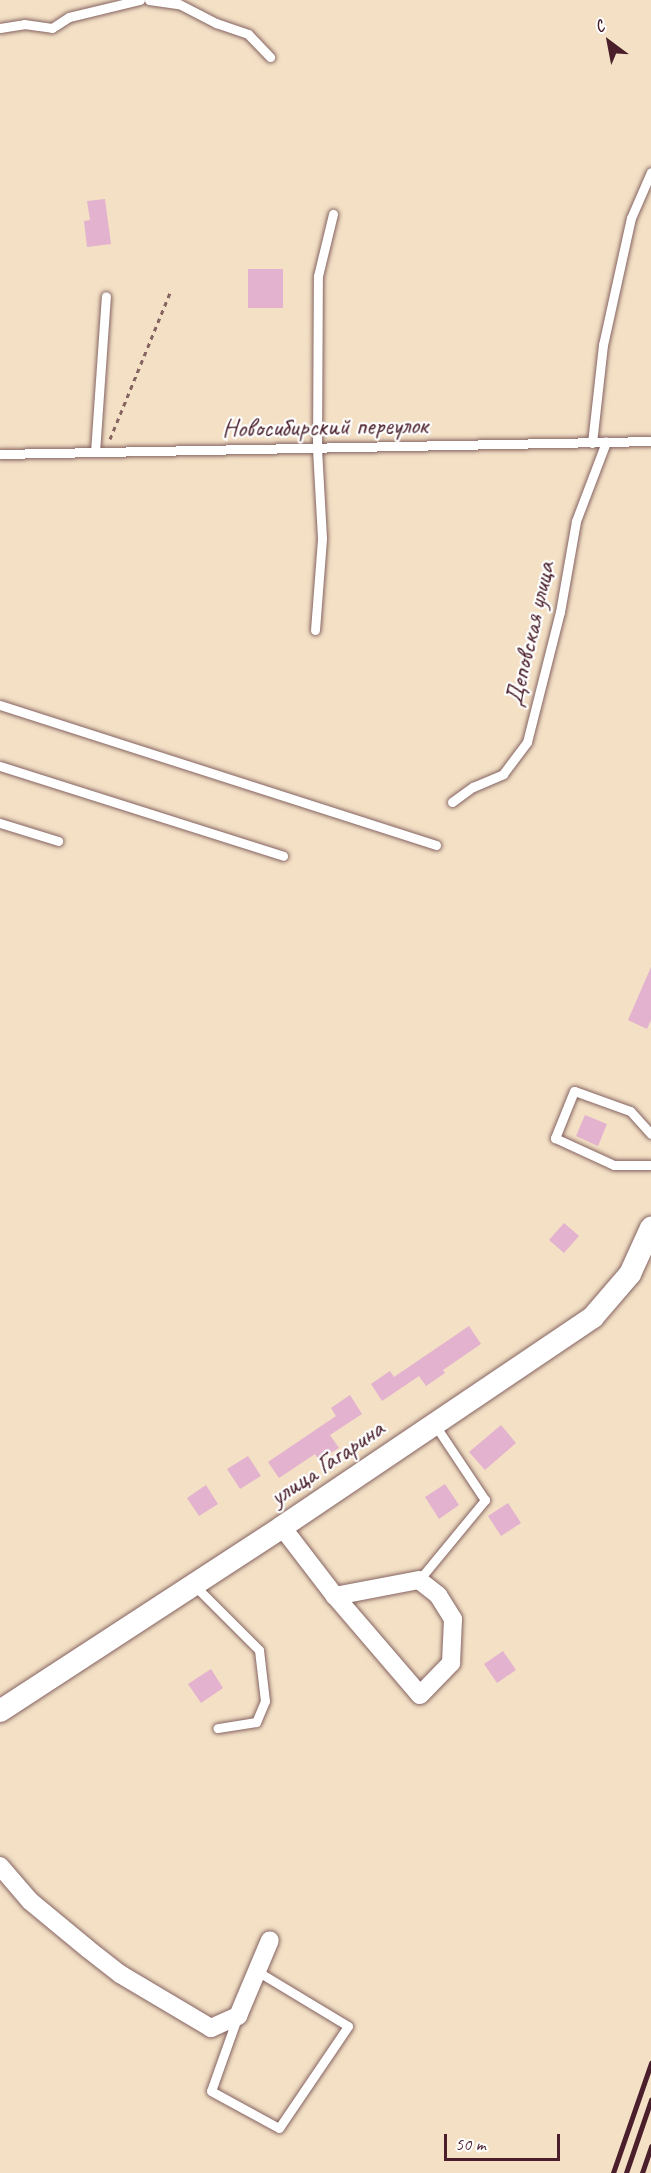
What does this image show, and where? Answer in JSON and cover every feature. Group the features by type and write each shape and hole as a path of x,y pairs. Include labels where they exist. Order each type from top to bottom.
{"street":[{"name":"улица Гагарина","path":"0,1711 282,1527 593,1317 630,1274 651,1228"},
{"path":"282,1527 335,1596 420,1695 451,1663 453,1619 438,1595 419,1580 335,1596"},
{"path":"0,1866 30,1901 120,1974 211,2028 238,2016 270,1940"}],"lane":[{"path":"0,28 24,24 52,28 69,17 140,0"},
{"path":"149,0 178,4 216,23 248,34 270,57"},
{"path":"592,442 603,345 631,218 651,172"},
{"path":"315,630 322,538 317,449 318,276 333,214"},
{"path":"100,452 106,296"},
{"name":"Новосибирский переулок","path":"0,454 651,441"},
{"name":"Деповская улица","path":"452,802 473,787 503,774 527,742 560,612 576,521 606,442"},
{"path":"0,705 436,845"},
{"path":"0,766 283,856"},
{"path":"0,823 58,841"},
{"path":"651,1134 630,1111 574,1091 555,1138 614,1165 651,1165"},
{"path":"419,1580 485,1500 435,1425"},
{"path":"194,1585 259,1650 266,1701 256,1722 217,1728"},
{"path":"238,2016 211,2091 279,2128 348,2026 257,1971"}],"path":[{"path":"100,452 170,293"}],"building":[{"path":"105,199 111,244 87,247 84,221 90,220 87,201"},
{"path":"248,269 283,269 283,308 248,308"},
{"path":"651,967 651,1020 647,1029 628,1020"},
{"path":"585,1115 607,1124 598,1146 576,1136"},
{"path":"564,1223 579,1236 564,1253 549,1240"},
{"path":"469,1326 481,1344 443,1370 445,1373 426,1386 419,1376 382,1401 371,1384 390,1371 394,1377"},
{"path":"350,1395 362,1414 330,1435 339,1448 319,1460 315,1454 279,1478 268,1462 336,1416 331,1408"},
{"path":"501,1425 516,1443 485,1470 469,1452"},
{"path":"248,1456 261,1476 240,1489 227,1469"},
{"path":"445,1484 459,1505 439,1519 425,1497"},
{"path":"206,1485 218,1504 199,1516 187,1498"},
{"path":"508,1503 521,1523 501,1536 488,1516"},
{"path":"503,1651 516,1670 497,1683 484,1664"},
{"path":"211,1669 223,1688 201,1703 188,1684"}],"railway":[{"path":"613,2173 651,2063"},
{"path":"626,2173 651,2100"},
{"path":"642,2173 651,2147"}]}
